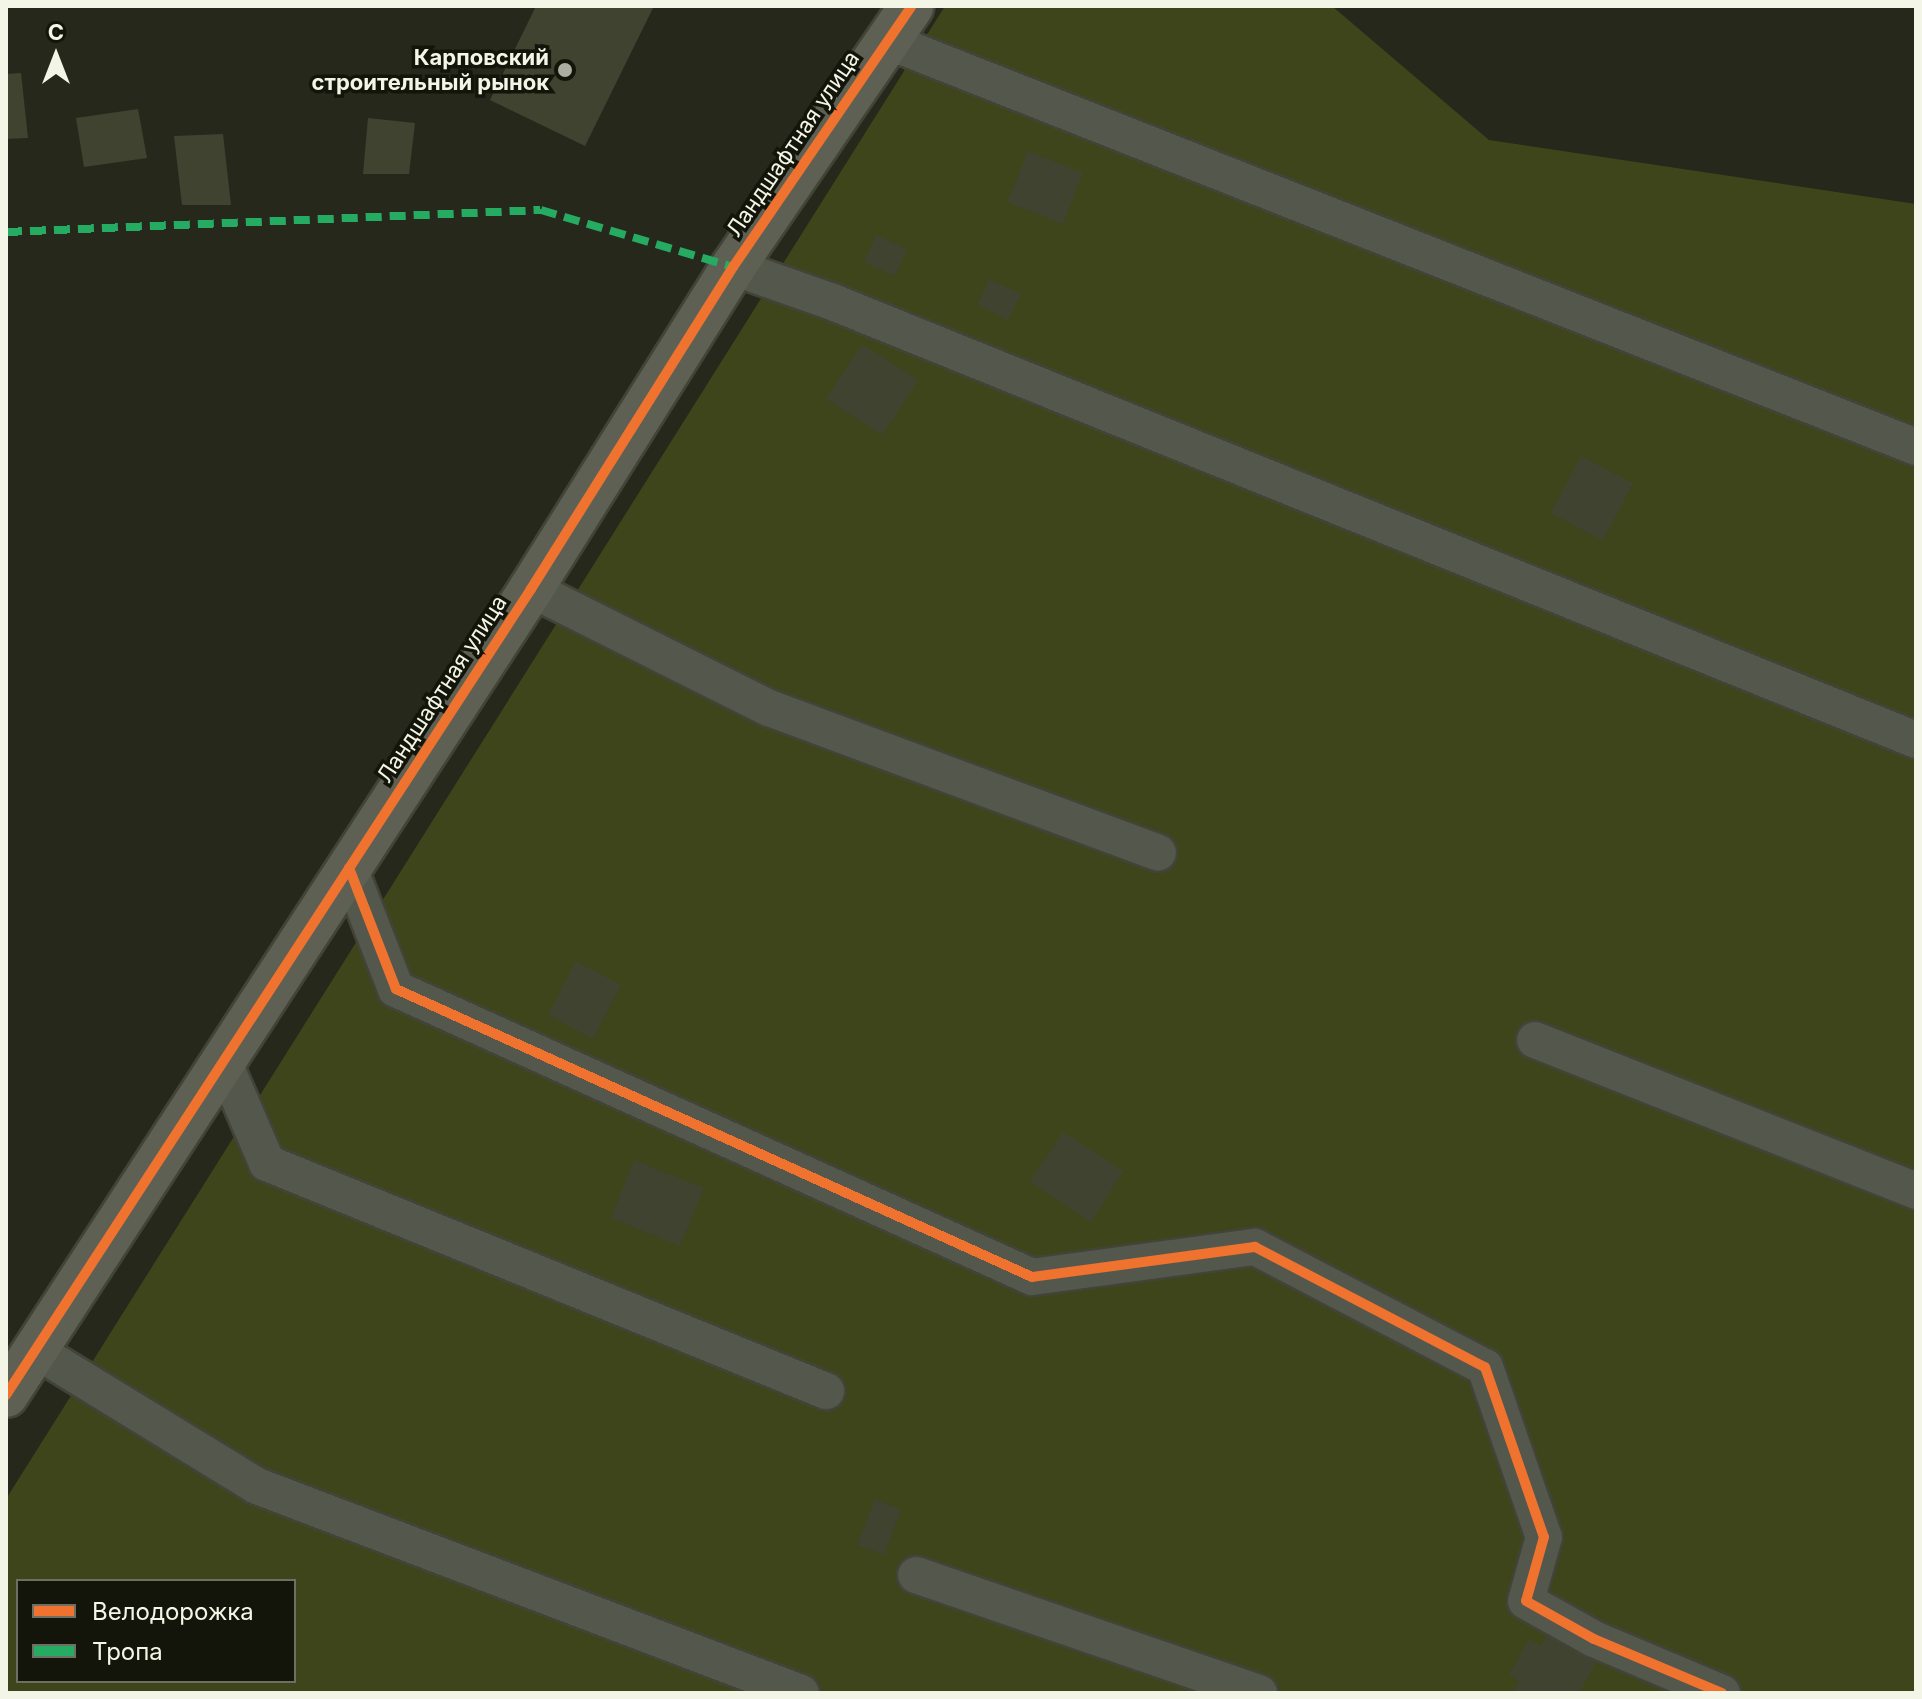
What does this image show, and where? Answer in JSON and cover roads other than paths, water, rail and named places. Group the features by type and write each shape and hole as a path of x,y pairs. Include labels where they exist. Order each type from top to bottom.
{"street":[{"name":"Ландшафтная улица","path":"6,1395 531,589 733,267 912,6"},
{"path":"888,41 1916,447"},
{"path":"733,267 835,303 1916,740"},
{"path":"531,589 769,708 1158,853"},
{"path":"349,868 396,989 1032,1277 1255,1247 1485,1367 1544,1537 1526,1601 1594,1639 1722,1693"},
{"path":"1535,1040 1916,1191"},
{"path":"223,1061 267,1163 826,1391"},
{"path":"35,1350 257,1486 801,1693"},
{"path":"916,1575 1259,1693"}],"place":[{"name":"Карповский строительный рынок","path":"565,70"}]}
